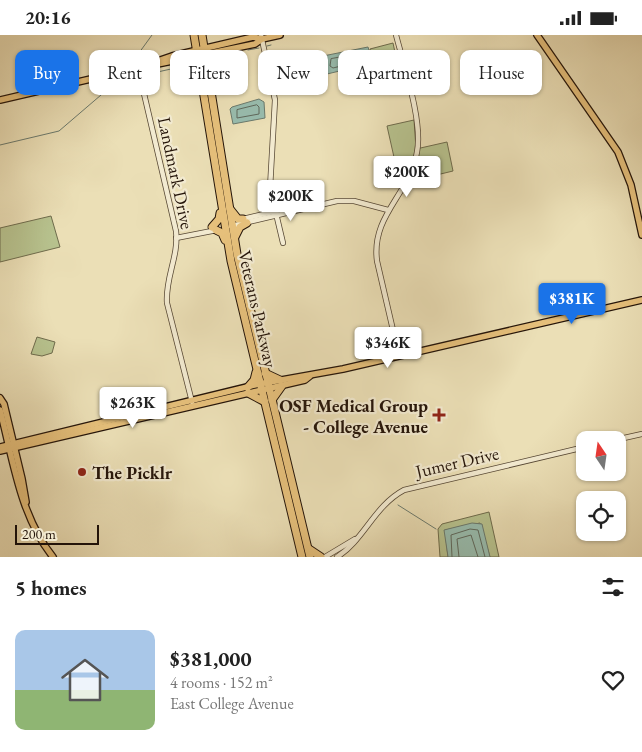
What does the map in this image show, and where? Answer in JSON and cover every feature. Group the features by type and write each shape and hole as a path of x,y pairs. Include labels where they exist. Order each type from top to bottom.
{"highway":[{"name":"Veterans Parkway","path":"198,36 201,50"},
{"name":"Veterans Parkway","path":"207,95 228,225 256,371 268,401 302,553 310,557"},
{"path":"225,207 238,219 245,221 231,242 214,228 225,207"},
{"name":"Veterans Parkway","path":"231,242 265,373 264,387"},
{"path":"256,371 254,380 248,390 268,401 281,383 265,373"},
{"path":"302,553 321,557"}],"main road":[{"path":"212,50 253,37 280,35"},
{"path":"537,35 618,152 631,185 642,235"},
{"path":"189,50 198,36 217,49"},
{"path":"0,100 89,79"},
{"path":"0,451 12,446 133,415 281,383 305,380 310,376 642,300"},
{"path":"386,359 396,344"},
{"path":"0,447 108,426 248,390"},
{"path":"0,398 4,404 26,503 38,535 53,557"},
{"path":"0,409 12,446"},
{"path":"108,426 130,419 133,415"}],"street":[{"path":"396,35 416,119 418,143 416,160 378,232 376,254 399,356"},
{"path":"261,36 276,105 270,182 275,214 283,243"},
{"name":"Landmark Drive","path":"144,95 176,237 176,254 166,293 192,402"},
{"path":"176,237 275,214 349,201 388,210"},
{"path":"626,437 642,434"},
{"name":"Jumer Drive","path":"337,557 351,547 355,539 386,503 404,490 576,449"},
{"name":"Jumer Drive","path":"325,557 355,539"}],"green space":[{"path":"393,43 394,50 370,50"},
{"path":"414,120 416,149 447,142 453,171 424,178 413,172 405,187 400,184 387,126"},
{"path":"51,216 60,247 0,262 0,228"},
{"path":"37,337 55,342 52,353 42,356 31,354"},
{"path":"489,512 499,557 490,557 480,523 445,530 448,557 440,557 438,529 442,524"}],"water":[{"path":"368,47 369,50 353,50"},
{"path":"338,53 338,71 328,74 328,55"},
{"path":"259,99 264,102 265,118 233,124 230,109 232,107"},
{"path":"472,523 482,524 490,557 448,557 444,530"}],"waterway":[{"path":"141,50 152,35"},
{"path":"267,46 271,45"},
{"path":"248,50 259,48"},
{"path":"160,71 170,69"},
{"path":"0,145 59,131 101,95"},
{"path":"398,505 436,529"}],"place":[{"name":"OSF Medical Group - College Avenue","path":"439,415"},
{"name":"The Picklr","path":"82,472"}]}
